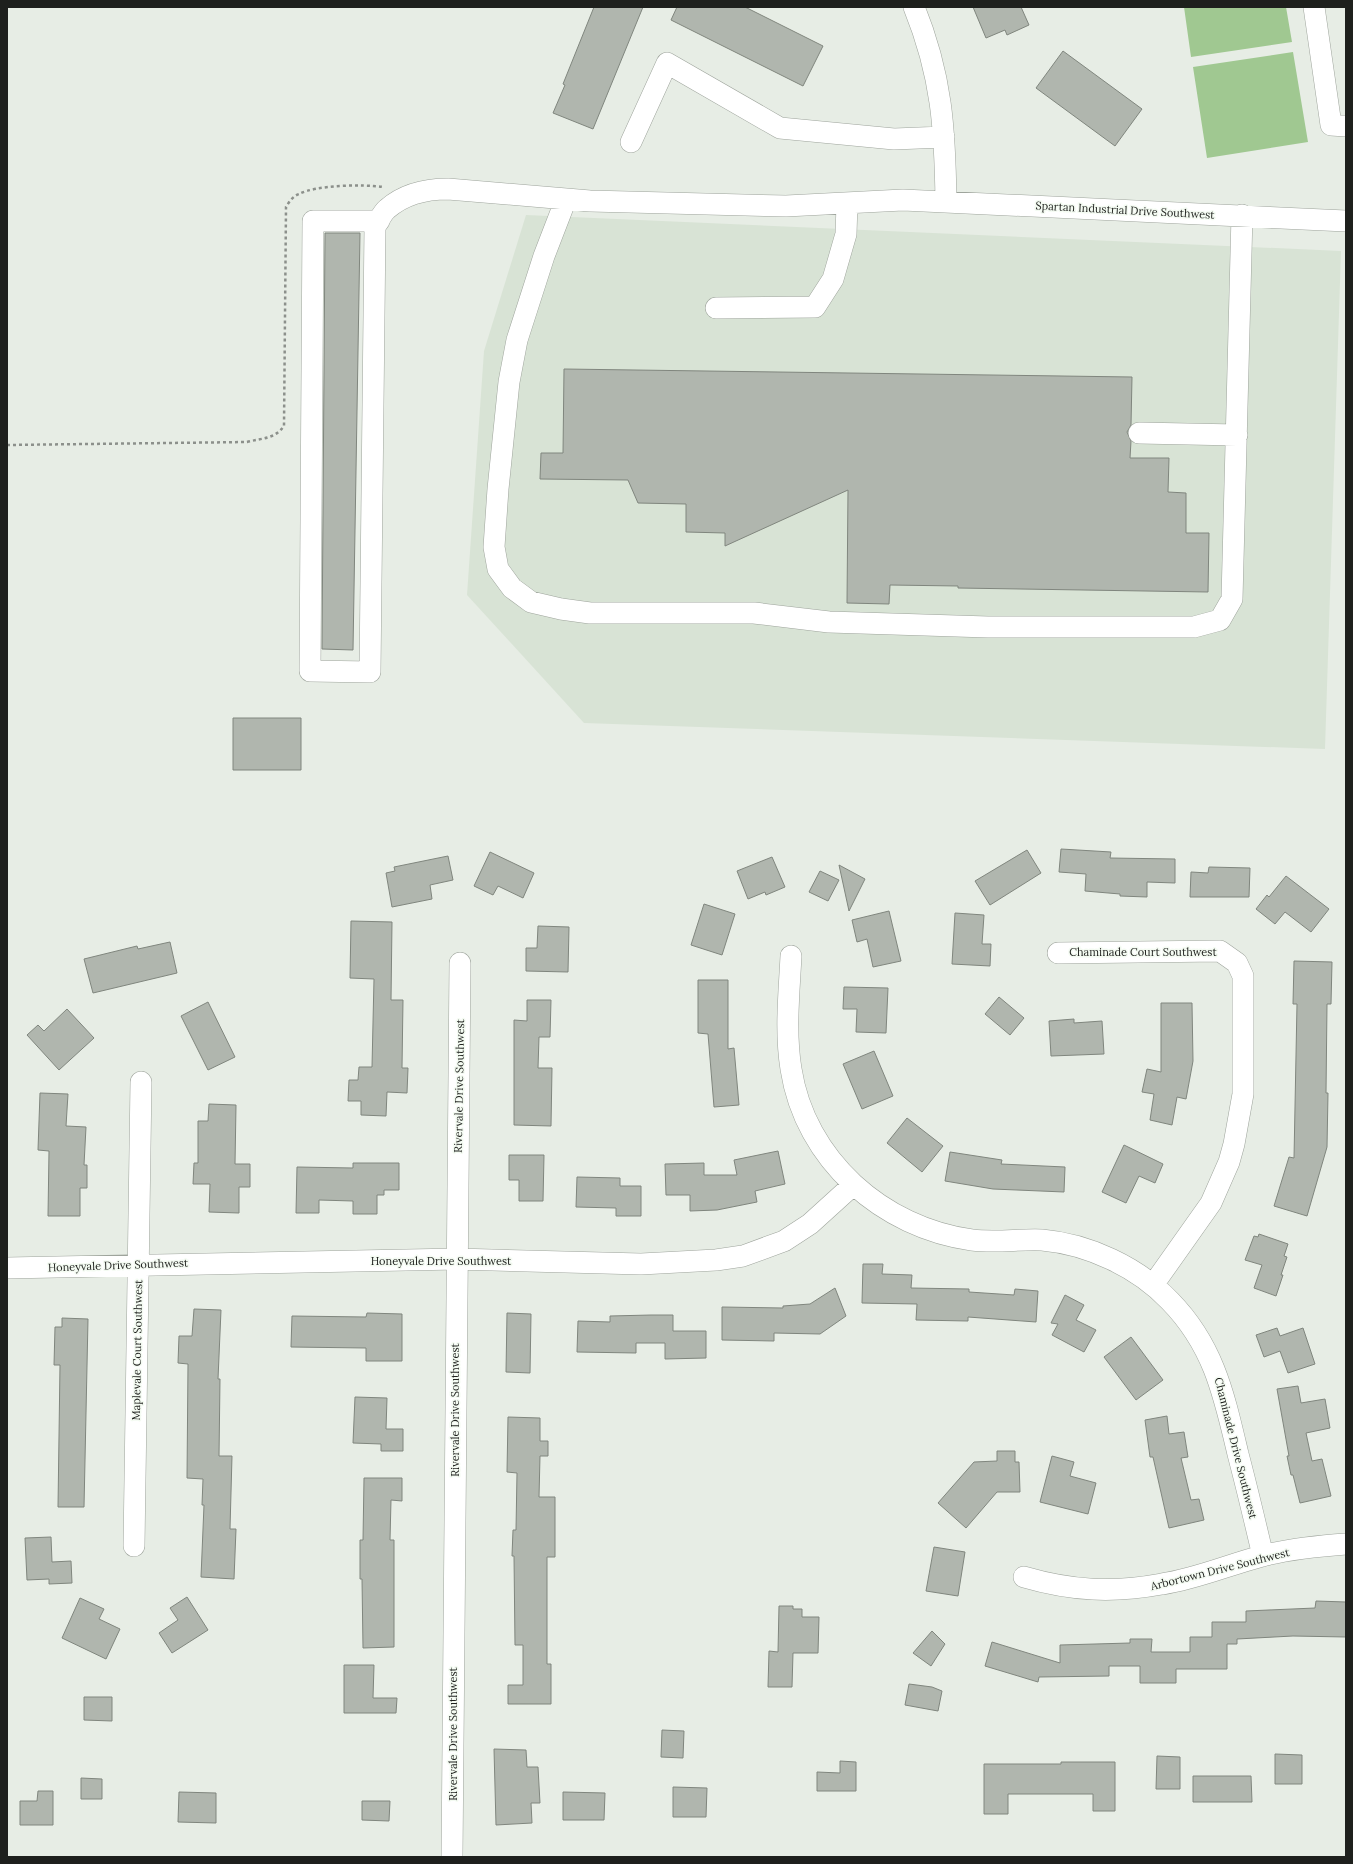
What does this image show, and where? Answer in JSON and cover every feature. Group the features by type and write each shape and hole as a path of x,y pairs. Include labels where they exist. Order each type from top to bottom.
{"street":[{"path":"914,7 933,61 939,91 944,137 946,202"},
{"path":"1314,7 1331,125 1346,126"},
{"path":"631,142 667,63 780,128 894,139 944,137"},
{"name":"Spartan Industrial Drive Southwest","path":"379,221 387,209 407,197 430,189 448,189 566,199 752,206 847,204 904,200 1346,221"},
{"path":"566,199 544,256 517,340 509,382 498,489 494,547 498,569 512,588 531,602 561,609 590,613 754,613 836,622 988,627 1194,627 1220,620 1232,599 1242,215"},
{"path":"716,308 815,307 833,279 846,234 847,204"},
{"path":"313,221 379,221 375,226 370,672 310,671 313,221"},
{"path":"1139,433 1237,435"},
{"name":"Chaminade Court Southwest","path":"1058,952 1220,951 1237,963 1243,976 1243,1094 1238,1128 1229,1162 1211,1203 1153,1285"},
{"name":"Chaminade Drive Southwest","path":"791,956 788,1032 791,1070 802,1110 819,1143 832,1162 853,1185 891,1212 928,1230 971,1240 1001,1242 1043,1240 1072,1245 1109,1258 1153,1285 1170,1300 1194,1329 1213,1363 1227,1407 1263,1556"},
{"name":"Rivervale Drive Southwest","path":"452,1857 460,963"},
{"name":"Maplevale Court Southwest","path":"134,1546 141,1082"},
{"name":"Honeyvale Drive Southwest","path":"7,1268 139,1264 457,1259 642,1264 731,1258 771,1247 800,1232 823,1214 853,1185"},
{"name":"Arbortown Drive Southwest","path":"1024,1577 1049,1584 1078,1589 1130,1588 1182,1580 1263,1556 1312,1547 1346,1544"}],"path":[{"path":"7,445 247,442 270,437 279,433 284,426 286,207 291,200 302,192 337,187 370,185 394,188 407,197"}],"shaded area":[{"path":"526,215 1341,251 1325,749 584,723 467,595 484,351"}],"green space":[{"path":"1184,7 1286,7 1292,42 1191,57"},
{"path":"1293,52 1308,142 1207,158 1193,67"}],"building":[{"path":"594,7 643,7 593,129 553,113"},
{"path":"677,7 745,7 823,46 803,86 671,20"},
{"path":"973,7 1021,7 1029,25 1007,35 1005,30 986,38"},
{"path":"1063,51 1142,109 1115,146 1036,88"},
{"path":"325,233 360,233 353,650 322,649"},
{"path":"564,369 1132,377 1131,425 1127,432 1131,441 1130,458 1169,458 1168,492 1186,493 1186,533 1209,533 1208,592 958,588 958,586 890,585 889,604 847,603 848,490 725,546 725,533 686,532 686,504 638,503 628,480 540,479 541,453 563,453"},
{"path":"233,718 301,718 301,770 233,770"},
{"path":"1061,849 1111,852 1110,858 1175,859 1175,883 1147,882 1147,897 1120,896 1120,894 1085,891 1086,874 1059,872"},
{"path":"1027,850 1041,873 990,905 975,881"},
{"path":"490,852 534,873 523,898 498,886 493,895 474,886"},
{"path":"448,856 453,880 430,885 432,899 392,907 386,873 395,871 394,867"},
{"path":"772,857 785,887 766,895 765,892 748,899 737,871"},
{"path":"839,865 865,879 849,911"},
{"path":"1209,867 1250,868 1249,897 1190,897 1191,872 1208,873"},
{"path":"820,871 839,880 828,901 809,892"},
{"path":"1286,876 1329,909 1311,932 1285,912 1275,924 1256,909 1267,895 1269,897"},
{"path":"704,904 735,914 722,955 691,945"},
{"path":"889,911 901,961 873,967 867,939 857,942 852,920"},
{"path":"955,913 984,915 982,944 991,944 990,966 952,964"},
{"path":"351,921 392,922 391,1000 403,1000 402,1068 408,1068 407,1093 387,1092 386,1116 361,1115 361,1101 348,1101 349,1080 358,1080 359,1067 372,1067 374,979 350,978"},
{"path":"538,926 569,927 568,972 526,971 526,948 537,948"},
{"path":"170,942 177,973 93,993 84,959 137,946 138,949"},
{"path":"1294,961 1332,962 1331,1004 1327,1004 1327,1147 1307,1216 1274,1206 1289,1157 1294,1158 1297,1004 1293,1004"},
{"path":"698,980 728,980 728,1049 734,1048 739,1105 714,1107 708,1034 698,1033"},
{"path":"844,987 888,988 886,1033 856,1032 857,1009 843,1009"},
{"path":"999,997 1024,1018 1010,1035 985,1014"},
{"path":"527,1000 551,1000 550,1037 539,1037 538,1068 552,1068 551,1126 514,1125 514,1020 527,1021"},
{"path":"208,1002 235,1057 208,1070 181,1016"},
{"path":"1161,1003 1192,1003 1193,1061 1186,1099 1177,1097 1172,1125 1150,1120 1154,1094 1142,1092 1147,1069 1161,1072"},
{"path":"67,1009 94,1038 59,1070 27,1035 38,1025 44,1031"},
{"path":"1074,1019 1074,1023 1102,1021 1104,1054 1051,1056 1049,1021"},
{"path":"874,1051 893,1096 862,1109 843,1064"},
{"path":"40,1093 68,1094 66,1126 86,1127 84,1165 87,1165 87,1188 80,1188 80,1216 48,1216 49,1151 38,1150"},
{"path":"209,1104 236,1105 235,1164 250,1164 250,1187 239,1187 239,1213 209,1212 210,1184 193,1184 194,1163 198,1163 198,1121 208,1121"},
{"path":"907,1118 943,1146 922,1172 887,1143"},
{"path":"1124,1145 1163,1164 1155,1183 1139,1176 1126,1203 1102,1192"},
{"path":"778,1151 785,1184 755,1191 757,1202 717,1210 690,1211 690,1195 666,1195 665,1164 704,1163 704,1175 737,1175 734,1160"},
{"path":"950,1152 1002,1160 1001,1164 1065,1167 1064,1192 993,1189 945,1181"},
{"path":"509,1155 544,1155 543,1201 519,1201 519,1180 509,1180"},
{"path":"353,1163 399,1163 399,1190 384,1190 384,1195 377,1195 377,1214 353,1214 353,1201 319,1200 319,1213 296,1213 297,1167 353,1168"},
{"path":"577,1177 620,1178 620,1186 641,1186 641,1216 616,1216 616,1208 576,1207"},
{"path":"1259,1234 1288,1244 1284,1256 1287,1257 1281,1275 1283,1275 1276,1296 1254,1288 1262,1265 1245,1260 1254,1236 1258,1237"},
{"path":"863,1264 883,1264 882,1274 912,1275 911,1288 969,1289 969,1292 1014,1295 1015,1289 1038,1291 1036,1322 968,1317 968,1321 916,1320 917,1304 862,1303"},
{"path":"835,1288 846,1316 820,1334 774,1333 774,1341 722,1340 722,1307 783,1308 783,1306 810,1304"},
{"path":"1065,1295 1084,1305 1076,1320 1096,1330 1084,1352 1052,1335 1058,1324 1051,1323"},
{"path":"194,1309 221,1310 218,1379 220,1379 219,1456 232,1456 230,1529 236,1529 234,1579 201,1577 204,1505 202,1505 203,1479 187,1478 188,1364 178,1363 179,1336 192,1336"},
{"path":"367,1313 402,1314 402,1361 366,1361 366,1348 291,1347 292,1316 366,1317"},
{"path":"507,1313 531,1314 530,1373 506,1372"},
{"path":"673,1315 673,1331 706,1331 706,1358 665,1359 665,1343 636,1343 636,1353 577,1352 578,1321 610,1322 610,1316"},
{"path":"62,1318 88,1319 84,1507 58,1507 60,1365 54,1365 55,1327 62,1327"},
{"path":"1277,1328 1280,1336 1303,1328 1315,1364 1288,1373 1280,1351 1264,1357 1256,1335"},
{"path":"1131,1337 1163,1380 1136,1400 1104,1357"},
{"path":"1298,1386 1301,1403 1325,1399 1330,1428 1306,1433 1312,1461 1322,1459 1331,1496 1300,1503 1293,1475 1291,1475 1287,1456 1289,1456 1277,1389"},
{"path":"355,1397 387,1398 386,1429 403,1429 403,1451 381,1451 381,1444 353,1443"},
{"path":"1167,1416 1169,1434 1184,1432 1188,1457 1181,1458 1191,1500 1199,1499 1204,1520 1169,1528 1153,1457 1150,1457 1145,1420"},
{"path":"508,1417 540,1418 540,1441 548,1441 548,1456 540,1456 539,1497 555,1497 555,1557 547,1557 547,1664 551,1664 551,1704 508,1704 508,1685 523,1685 523,1645 515,1645 514,1556 512,1556 513,1530 516,1530 517,1473 507,1472"},
{"path":"997,1451 1015,1451 1015,1462 1019,1462 1020,1492 997,1492 966,1528 938,1503 974,1462 997,1461"},
{"path":"1052,1456 1074,1462 1070,1476 1096,1483 1088,1514 1040,1502"},
{"path":"364,1478 402,1478 402,1501 391,1500 390,1540 394,1540 394,1647 363,1648 360,1540 363,1540"},
{"path":"51,1537 52,1562 71,1561 72,1583 49,1584 49,1579 27,1580 25,1538"},
{"path":"934,1547 965,1552 958,1596 926,1591"},
{"path":"187,1597 208,1630 172,1653 159,1633 178,1620 170,1608"},
{"path":"80,1598 104,1609 99,1619 120,1629 106,1659 62,1638"},
{"path":"1316,1601 1346,1602 1346,1637 1293,1636 1237,1639 1237,1644 1227,1644 1227,1669 1176,1669 1176,1683 1140,1683 1140,1666 1109,1666 1109,1676 1039,1677 1038,1682 985,1666 992,1642 1060,1663 1060,1645 1130,1643 1130,1639 1152,1639 1151,1652 1190,1652 1190,1637 1212,1637 1212,1622 1246,1622 1246,1611 1315,1608"},
{"path":"779,1606 793,1606 793,1609 802,1609 802,1617 819,1617 818,1653 793,1653 792,1687 768,1687 769,1651 778,1652"},
{"path":"932,1631 945,1644 931,1666 913,1653"},
{"path":"344,1665 374,1665 373,1698 397,1698 396,1713 344,1713"},
{"path":"909,1684 932,1687 942,1691 938,1711 905,1705"},
{"path":"84,1697 112,1697 112,1721 84,1720"},
{"path":"662,1730 684,1731 683,1758 661,1757"},
{"path":"494,1749 526,1750 527,1767 538,1767 540,1803 531,1803 532,1823 496,1825"},
{"path":"1275,1754 1302,1755 1302,1784 1275,1784"},
{"path":"1157,1756 1180,1757 1180,1789 1156,1789"},
{"path":"840,1761 856,1762 856,1791 817,1791 817,1772 840,1773"},
{"path":"1061,1762 1115,1762 1115,1811 1093,1811 1093,1794 1008,1794 1008,1814 984,1814 984,1764 1061,1764"},
{"path":"1193,1776 1251,1776 1252,1802 1193,1802"},
{"path":"81,1778 102,1779 102,1799 81,1799"},
{"path":"673,1787 707,1788 706,1817 673,1817"},
{"path":"38,1791 53,1791 53,1825 20,1825 20,1801 37,1801"},
{"path":"179,1792 216,1793 216,1823 178,1822"},
{"path":"563,1792 605,1793 604,1820 563,1820"},
{"path":"362,1801 390,1801 389,1821 362,1820"}]}
